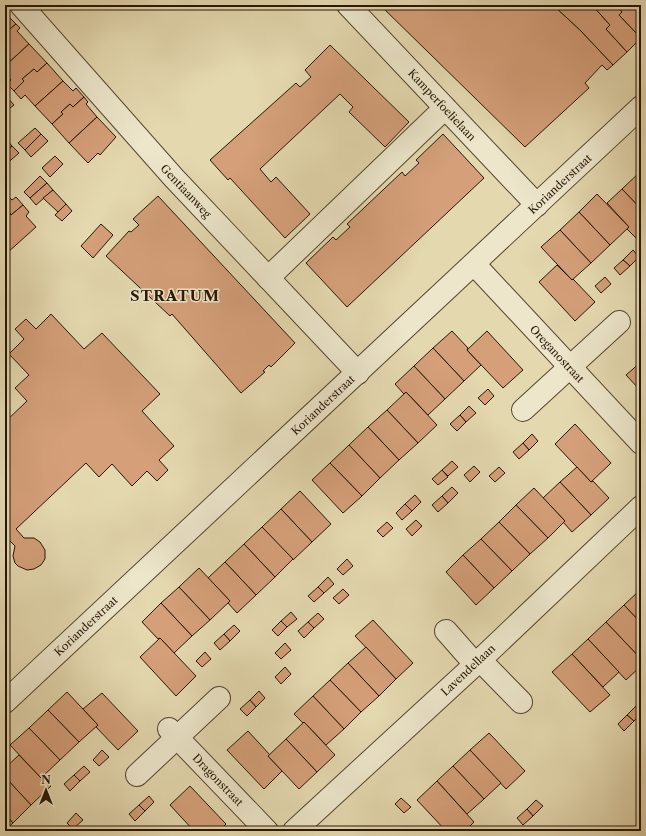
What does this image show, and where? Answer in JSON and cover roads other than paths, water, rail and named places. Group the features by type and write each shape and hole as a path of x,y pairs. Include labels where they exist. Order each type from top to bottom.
{"street":[{"name":"Gentiaanweg","path":"21,5 150,153 358,373"},
{"name":"Kamperfoelielaan","path":"349,6 537,205"},
{"name":"Korianderstraat","path":"5,702 641,107"},
{"path":"268,278 446,108"},
{"name":"Oreganostraat","path":"474,264 641,444"},
{"path":"523,410 619,322"},
{"name":"Lavendellaan","path":"294,831 478,662 641,507"},
{"path":"446,631 521,702"},
{"path":"138,775 173,733 219,698"},
{"name":"Dragonstraat","path":"173,733 268,831"}],"district":[{"name":"STRATUM","path":"175,295"}]}
